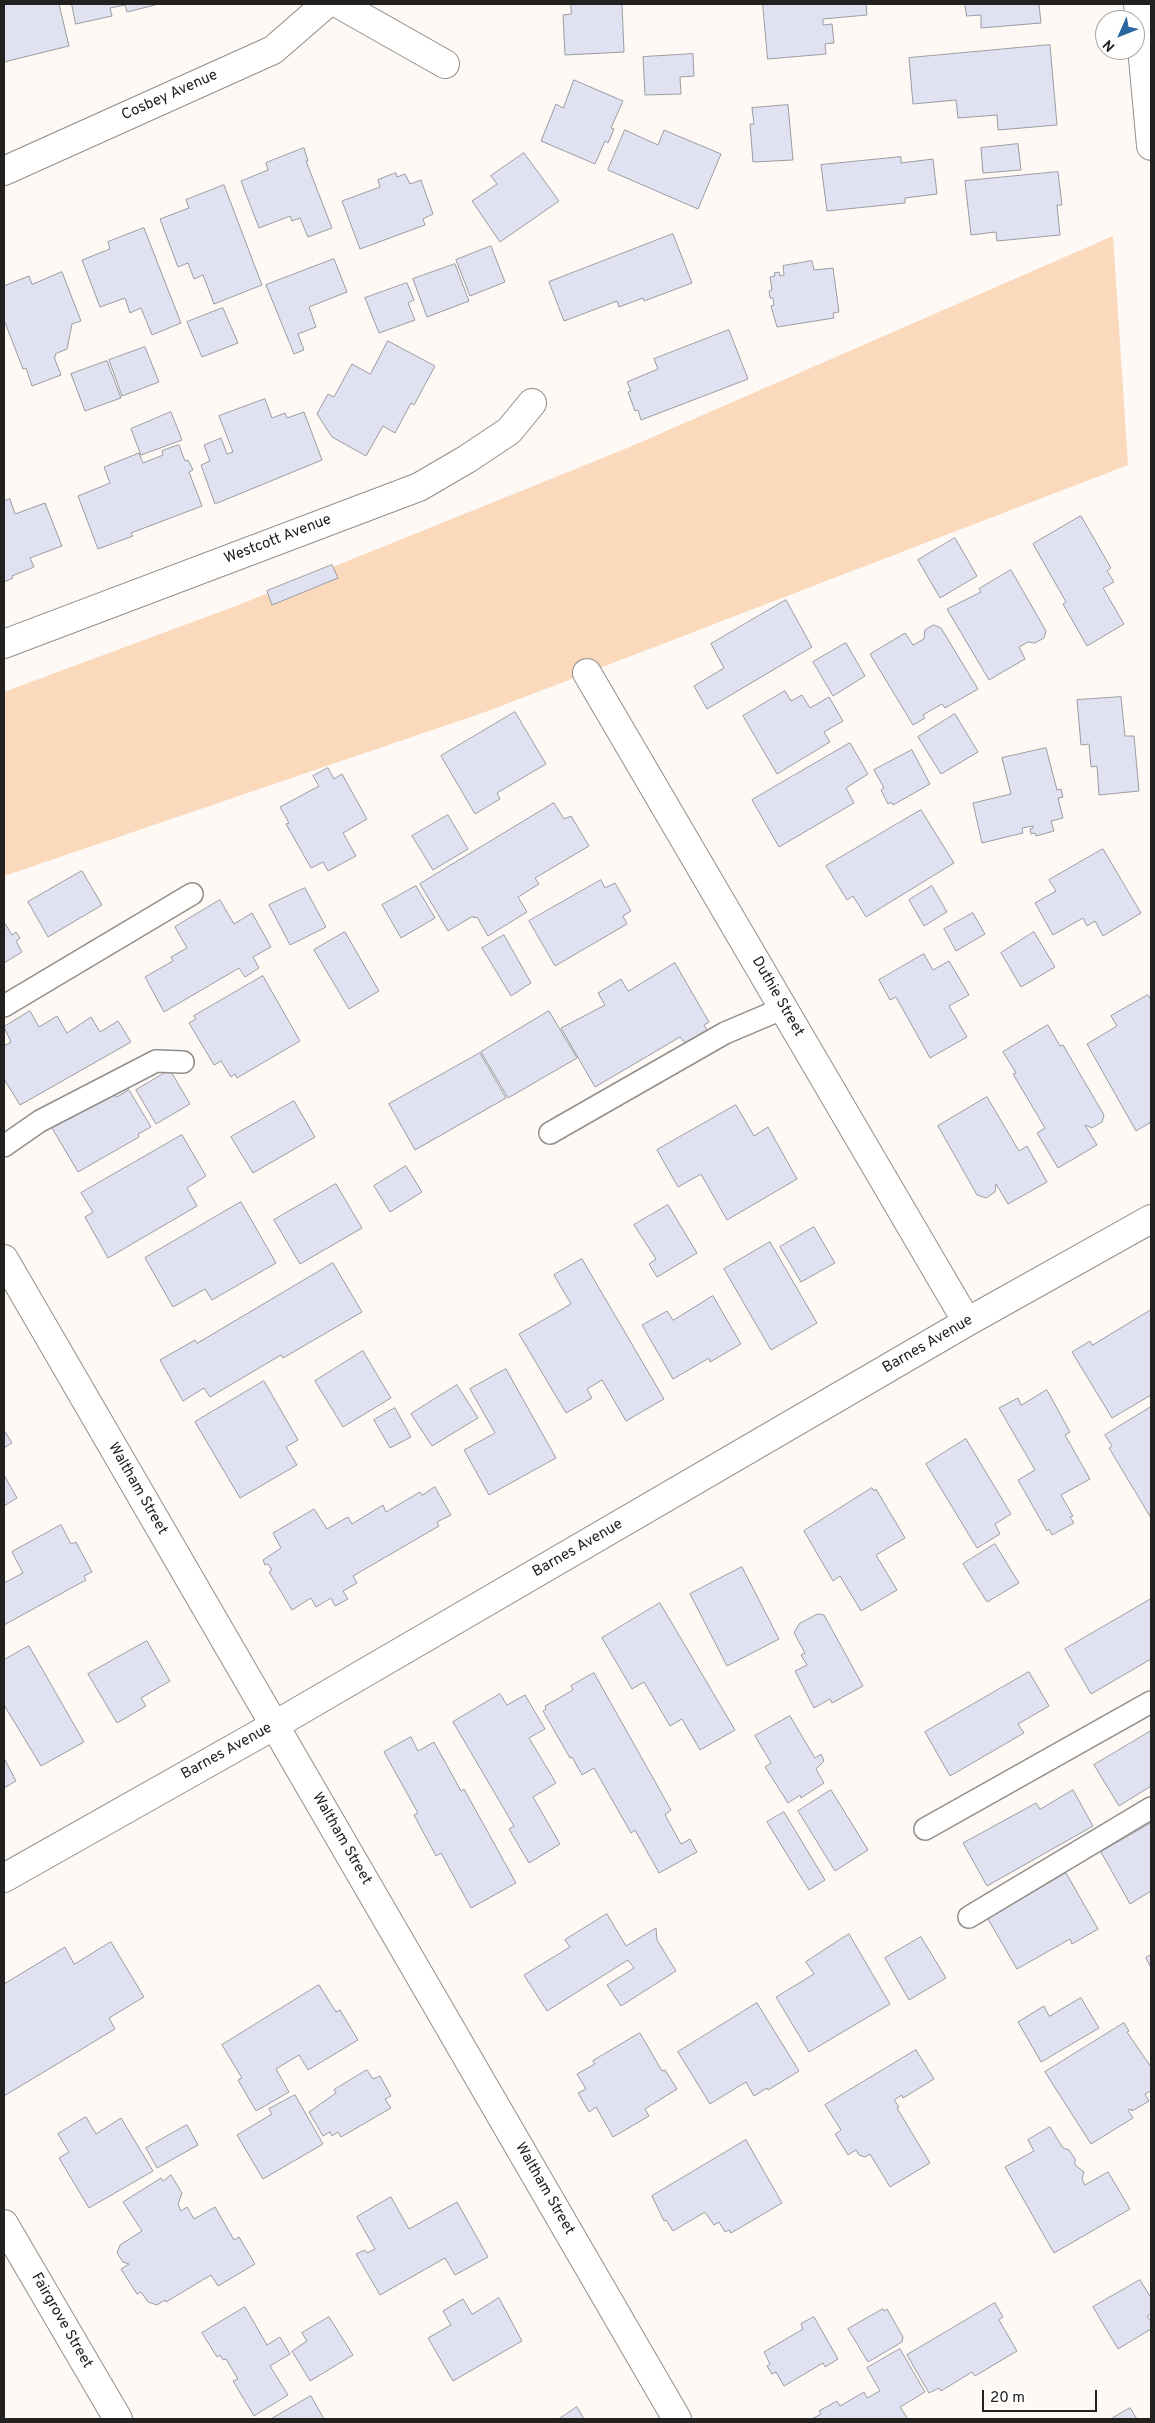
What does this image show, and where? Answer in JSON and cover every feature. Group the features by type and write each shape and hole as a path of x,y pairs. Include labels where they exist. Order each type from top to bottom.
{"street":[{"name":"Cosbey Avenue","path":"4,171 273,50 326,4"},
{"path":"339,4 445,64"},
{"path":"1138,4 1151,146"},
{"name":"Westcott Avenue","path":"4,644 419,487 467,459 509,431 532,403"},
{"name":"Duthie Street","path":"587,673 967,1322"},
{"name":"Barnes Avenue","path":"4,1878 275,1725 967,1322 1151,1219"},
{"name":"Waltham Street","path":"4,1259 677,2419"},
{"name":"Fairgrove Street","path":"4,2224 118,2419"}],"lane":[{"path":"4,1006 192,894"},
{"path":"550,1134 725,1033 784,1008"},
{"path":"4,1146 40,1122 156,1061 183,1062"},
{"path":"925,1829 1151,1702"},
{"path":"969,1917 1151,1808"}],"shaded area":[{"path":"1113,236 1128,465 488,711 4,876 4,692 241,604 625,449"}],"building":[{"path":"4,4 59,4 69,46 4,62"},
{"path":"72,4 155,5 127,12 125,5 110,8 112,16 76,24"},
{"path":"571,4 622,4 624,52 565,55 563,15 571,14"},
{"path":"763,4 866,4 867,15 823,19 823,25 832,24 834,43 825,44 826,54 768,59"},
{"path":"965,4 1039,4 1041,23 981,28 981,15 967,16"},
{"path":"1050,45 1057,125 998,130 997,115 958,118 956,100 913,104 909,58"},
{"path":"693,54 694,76 680,77 681,94 645,95 643,57"},
{"path":"574,80 623,101 611,128 614,129 608,143 605,141 595,164 541,141 556,104 563,108"},
{"path":"788,105 793,160 753,162 750,124 754,124 752,108"},
{"path":"625,130 658,145 664,130 721,154 698,209 608,170"},
{"path":"1018,144 1021,170 983,173 981,148"},
{"path":"304,148 308,161 306,161 332,228 308,237 300,218 292,221 290,216 259,228 241,181 268,170 266,163"},
{"path":"524,153 559,201 500,242 472,201 497,184 491,176"},
{"path":"901,157 901,163 933,159 937,194 905,198 905,203 827,211 821,165"},
{"path":"1058,172 1062,205 1057,205 1060,235 997,241 996,232 971,235 965,181"},
{"path":"396,173 397,177 405,174 410,184 421,180 433,214 423,219 425,225 360,249 342,201 380,187 378,180"},
{"path":"224,185 262,285 214,304 203,275 194,279 188,263 178,267 160,219 189,208 186,200"},
{"path":"144,228 181,323 152,335 141,308 130,313 125,298 100,307 82,260 110,249 108,242"},
{"path":"673,234 692,283 644,301 643,298 619,307 617,301 564,321 549,282"},
{"path":"491,246 505,282 470,296 456,260"},
{"path":"334,259 347,292 309,307 316,327 298,334 304,350 294,354 266,285"},
{"path":"812,261 814,270 833,268 839,312 833,313 834,318 777,327 771,306 774,305 769,291 772,290 770,277 775,276 774,273 779,272 780,276 784,275 783,266"},
{"path":"455,264 469,301 427,317 413,279"},
{"path":"62,272 81,321 72,324 67,349 55,354 56,356 54,357 61,375 32,386 26,368 23,369 4,320 4,286 29,276 32,284"},
{"path":"407,283 414,300 408,303 415,320 379,333 365,298"},
{"path":"223,308 238,343 202,357 187,322"},
{"path":"729,330 748,379 641,420 638,410 635,411 628,392 631,391 627,382 658,369 654,359"},
{"path":"388,341 435,366 414,405 411,403 395,433 383,426 366,456 332,437 317,414 328,394 334,397 352,364 370,374"},
{"path":"145,347 159,382 122,396 109,360"},
{"path":"107,361 121,398 85,411 71,374"},
{"path":"265,399 272,418 285,413 287,418 304,412 322,460 215,504 201,465 210,461 204,445 221,438 227,454 233,452 219,416"},
{"path":"171,412 182,440 141,455 131,429"},
{"path":"179,445 185,461 188,460 193,470 189,472 202,506 131,533 133,536 98,549 78,496 110,483 104,467 139,453 143,463 163,455 162,451"},
{"path":"10,499 15,514 45,503 62,546 30,558 34,567 12,576 13,578 4,582 4,501"},
{"path":"1081,516 1111,568 1107,571 1114,582 1103,588 1124,624 1087,646 1063,604 1066,602 1033,544"},
{"path":"955,538 977,576 940,598 918,560"},
{"path":"332,565 338,578 272,605 267,591"},
{"path":"1011,570 1046,631 1044,638 1035,643 1028,642 1019,647 1025,659 989,680 947,609 981,592 979,589"},
{"path":"786,600 812,647 707,709 694,686 724,668 711,644"},
{"path":"934,625 941,628 978,689 945,708 942,704 923,715 925,718 913,725 870,654 905,633 913,645 924,639 925,630"},
{"path":"846,643 865,676 833,696 813,662"},
{"path":"785,691 791,701 802,695 810,708 829,697 843,721 824,732 830,742 777,774 743,716"},
{"path":"1121,697 1125,736 1134,736 1139,791 1099,795 1097,766 1091,767 1089,744 1081,745 1077,700"},
{"path":"515,712 546,764 497,793 500,799 475,814 441,756"},
{"path":"955,714 978,752 941,774 918,737"},
{"path":"850,743 868,774 846,788 854,803 779,847 752,800"},
{"path":"1046,748 1057,790 1061,789 1063,797 1058,798 1063,818 1051,821 1054,831 1036,836 1035,833 1031,834 1030,829 1033,826 1022,828 1023,833 982,843 973,803 1011,794 1002,758"},
{"path":"912,750 930,784 893,805 891,802 888,804 881,790 884,788 874,770"},
{"path":"328,768 334,779 342,774 367,819 343,833 356,856 328,871 323,862 311,868 286,824 289,823 280,807 319,786 313,776"},
{"path":"554,803 564,819 571,816 589,846 535,878 539,884 518,897 527,912 488,936 477,917 474,918 473,916 448,931 420,884"},
{"path":"921,810 954,863 866,917 853,896 847,900 826,866"},
{"path":"448,815 468,849 433,870 412,836"},
{"path":"1103,849 1141,913 1103,936 1095,921 1087,926 1083,918 1053,935 1035,903 1056,891 1049,880"},
{"path":"82,871 102,905 48,937 28,902"},
{"path":"601,880 605,888 615,883 631,911 623,916 627,924 555,966 529,921"},
{"path":"416,886 435,918 401,938 382,905"},
{"path":"932,886 947,912 924,926 909,900"},
{"path":"305,888 326,927 290,945 269,905"},
{"path":"220,900 234,924 252,913 271,947 253,957 259,968 245,977 239,968 164,1012 145,977 173,961 171,957 187,948 175,927"},
{"path":"973,913 985,934 956,951 944,929"},
{"path":"4,922 12,935 16,932 20,938 16,941 22,952 4,963"},
{"path":"345,932 379,991 349,1009 314,950"},
{"path":"1034,932 1055,967 1021,987 1001,953"},
{"path":"504,935 531,983 511,996 482,948"},
{"path":"924,954 933,970 949,961 969,995 949,1006 967,1037 930,1058 896,997 890,1000 879,980"},
{"path":"675,963 709,1022 704,1025 707,1030 685,1043 680,1037 595,1087 561,1028 605,1005 598,993 621,979 628,991"},
{"path":"263,976 300,1041 237,1078 235,1074 231,1077 221,1061 214,1065 189,1023 196,1019 194,1016"},
{"path":"1148,995 1151,1000 1151,1122 1136,1131 1087,1044 1117,1026 1111,1016"},
{"path":"30,1011 39,1027 57,1016 67,1033 91,1017 100,1032 118,1021 131,1042 20,1105 4,1079 4,1046 11,1042 4,1027"},
{"path":"549,1011 577,1058 508,1098 481,1052"},
{"path":"1048,1025 1060,1046 1063,1045 1104,1115 1102,1122 1092,1128 1085,1125 1097,1145 1058,1168 1037,1133 1045,1128 1013,1074 1016,1073 1003,1052"},
{"path":"480,1053 506,1098 415,1150 389,1104"},
{"path":"170,1070 190,1104 156,1124 136,1090"},
{"path":"129,1090 151,1127 138,1134 139,1137 78,1172 52,1128 113,1092 116,1097"},
{"path":"987,1097 1019,1151 1027,1146 1047,1182 1008,1204 996,1184 995,1192 986,1198 977,1195 938,1126"},
{"path":"294,1101 315,1137 253,1173 231,1137"},
{"path":"736,1105 754,1136 768,1127 797,1179 727,1220 701,1174 678,1187 657,1150"},
{"path":"182,1135 206,1176 187,1188 197,1206 108,1258 85,1217 93,1212 81,1193"},
{"path":"406,1166 422,1192 390,1212 374,1186"},
{"path":"336,1184 362,1228 300,1264 274,1220"},
{"path":"241,1202 276,1263 212,1300 205,1289 173,1307 145,1258"},
{"path":"668,1205 697,1253 657,1277 649,1264 656,1259 634,1225"},
{"path":"814,1227 835,1263 801,1282 780,1247"},
{"path":"770,1242 817,1323 771,1350 724,1269"},
{"path":"582,1259 664,1399 626,1421 602,1380 587,1389 592,1398 566,1413 519,1334 571,1304 554,1275"},
{"path":"333,1263 362,1312 283,1358 281,1355 210,1397 204,1388 183,1401 160,1360 195,1340 197,1343"},
{"path":"713,1296 741,1344 710,1362 709,1358 673,1379 642,1325 667,1311 673,1320"},
{"path":"1151,1310 1151,1395 1112,1418 1072,1352 1090,1341 1092,1345"},
{"path":"363,1351 391,1398 343,1427 315,1381"},
{"path":"506,1369 556,1458 489,1495 464,1450 495,1433 470,1389"},
{"path":"264,1381 298,1440 286,1447 297,1465 240,1498 195,1422"},
{"path":"457,1385 478,1418 432,1446 411,1414"},
{"path":"1047,1390 1070,1432 1065,1435 1090,1479 1061,1495 1073,1516 1070,1517 1074,1523 1052,1535 1049,1529 1047,1531 1018,1480 1035,1470 999,1408 1018,1398 1021,1405"},
{"path":"1151,1407 1151,1518 1109,1448 1112,1446 1105,1435"},
{"path":"395,1408 411,1437 390,1448 374,1420"},
{"path":"4,1430 12,1443 4,1448"},
{"path":"966,1439 1011,1514 995,1524 1000,1534 977,1548 926,1464"},
{"path":"4,1475 17,1498 4,1506"},
{"path":"435,1487 451,1515 437,1522 439,1526 353,1576 357,1583 343,1591 348,1599 335,1606 331,1598 316,1607 311,1598 292,1610 269,1572 272,1570 268,1564 265,1565 263,1560 281,1548 273,1533 314,1509 327,1529 348,1517 352,1524 383,1505 386,1512 420,1492 422,1495"},
{"path":"872,1488 874,1491 876,1489 905,1538 876,1555 897,1590 861,1611 840,1576 833,1581 804,1531"},
{"path":"61,1525 71,1544 76,1542 92,1572 84,1576 86,1580 4,1625 4,1583 23,1573 12,1552"},
{"path":"995,1544 1019,1583 987,1602 963,1564"},
{"path":"742,1567 779,1639 727,1666 690,1594"},
{"path":"1151,1599 1151,1659 1091,1694 1065,1649"},
{"path":"660,1603 735,1730 700,1750 682,1719 670,1726 644,1682 632,1689 602,1638"},
{"path":"818,1614 824,1615 863,1686 832,1703 830,1699 814,1708 795,1671 807,1665 801,1655 805,1653 794,1633 799,1624"},
{"path":"147,1641 170,1681 141,1698 146,1706 117,1723 88,1674"},
{"path":"29,1646 84,1742 41,1766 4,1705 4,1660"},
{"path":"1029,1672 1049,1706 1018,1724 1024,1733 950,1776 925,1732"},
{"path":"594,1673 671,1810 665,1815 681,1844 690,1839 697,1852 659,1873 635,1830 631,1833 594,1768 582,1775 543,1711 546,1709 545,1706 573,1690 571,1686"},
{"path":"500,1694 507,1705 525,1695 545,1729 529,1738 556,1783 533,1797 560,1844 529,1863 509,1829 514,1826 453,1722"},
{"path":"790,1716 815,1758 821,1754 824,1761 816,1769 824,1783 801,1798 800,1795 788,1803 765,1767 771,1763 755,1736"},
{"path":"1151,1731 1151,1786 1119,1806 1094,1765"},
{"path":"411,1737 418,1751 434,1742 461,1791 464,1789 516,1883 471,1908 441,1853 436,1856 414,1815 418,1813 384,1752"},
{"path":"4,1758 16,1781 4,1788"},
{"path":"831,1790 868,1850 835,1871 798,1811"},
{"path":"1073,1790 1093,1826 987,1886 963,1843 1036,1803 1040,1809"},
{"path":"784,1812 825,1880 809,1890 767,1822"},
{"path":"1151,1823 1151,1891 1130,1904 1101,1852"},
{"path":"1066,1873 1098,1929 1072,1944 1070,1939 1017,1969 988,1919"},
{"path":"607,1914 626,1946 656,1928 657,1940 676,1971 621,2006 607,1985 634,1968 628,1960 547,2011 524,1975 570,1947 565,1940"},
{"path":"849,1934 890,2004 809,2052 776,1997 814,1974 806,1962"},
{"path":"921,1937 946,1978 909,2000 885,1958"},
{"path":"111,1942 144,1997 109,2018 115,2029 4,2096 4,1984 65,1947 74,1964"},
{"path":"1151,1955 1151,1968 1146,1958"},
{"path":"319,1985 336,2012 340,2010 358,2040 308,2070 299,2055 276,2069 289,2092 256,2111 238,2080 242,2078 222,2045"},
{"path":"1081,1998 1099,2028 1041,2062 1018,2022 1044,2006 1049,2016"},
{"path":"757,2003 799,2071 768,2090 767,2088 754,2096 746,2082 710,2104 678,2052"},
{"path":"1124,2023 1129,2031 1127,2032 1151,2067 1151,2091 1145,2094 1149,2101 1132,2111 1131,2109 1128,2110 1133,2118 1091,2144 1045,2072"},
{"path":"640,2033 662,2071 665,2070 677,2089 645,2109 649,2116 613,2137 596,2107 589,2112 578,2093 586,2089 577,2074 595,2064 593,2061"},
{"path":"916,2050 934,2079 903,2098 902,2095 894,2100 930,2163 890,2187 870,2154 865,2157 859,2155 856,2150 848,2155 835,2134 841,2130 825,2105"},
{"path":"367,2070 373,2079 380,2076 391,2096 385,2099 391,2108 341,2137 338,2132 332,2136 330,2132 323,2136 309,2112 336,2093 334,2090"},
{"path":"295,2095 323,2144 263,2179 237,2135 272,2114 269,2109"},
{"path":"86,2117 96,2134 121,2118 153,2171 89,2208 59,2158 69,2152 58,2134"},
{"path":"187,2125 198,2145 157,2168 146,2148"},
{"path":"1050,2127 1063,2148 1069,2150 1075,2159 1075,2165 1084,2172 1082,2179 1085,2185 1108,2172 1130,2209 1054,2253 1005,2167 1034,2151 1028,2140"},
{"path":"746,2140 782,2203 731,2233 729,2230 725,2232 719,2222 714,2225 705,2212 673,2231 666,2220 664,2221 652,2196"},
{"path":"171,2175 182,2193 178,2204 181,2211 187,2207 194,2219 215,2207 234,2240 239,2237 255,2264 218,2286 211,2275 166,2302 165,2300 157,2305 148,2302 141,2292 137,2294 121,2269 129,2264 123,2262 117,2253 120,2245 142,2231 123,2202 161,2178 163,2181"},
{"path":"391,2197 409,2229 457,2202 488,2257 455,2275 445,2258 380,2295 356,2254 365,2250 367,2253 375,2249 357,2217"},
{"path":"1140,2280 1151,2298 1151,2314 1147,2316 1151,2322 1151,2329 1118,2349 1093,2307"},
{"path":"499,2298 522,2341 453,2381 428,2338 451,2325 443,2311 463,2299 472,2314"},
{"path":"995,2303 1003,2317 999,2320 1017,2351 975,2376 972,2372 941,2391 939,2388 929,2393 907,2355"},
{"path":"245,2307 267,2345 280,2337 290,2354 270,2366 288,2395 254,2416 233,2381 238,2379 226,2359 223,2360 220,2355 217,2357 202,2333"},
{"path":"883,2309 884,2311 887,2309 903,2337 902,2342 868,2362 848,2329"},
{"path":"329,2317 353,2355 310,2381 292,2351 307,2341 302,2333"},
{"path":"814,2317 838,2359 825,2367 823,2363 784,2386 776,2372 772,2374 767,2366 770,2364 764,2352 803,2329 801,2324"},
{"path":"900,2349 925,2392 900,2407 908,2419 812,2419 821,2414 819,2411 837,2401 840,2406 864,2392 867,2398 880,2391 867,2368"},
{"path":"311,2396 324,2419 271,2419"},
{"path":"577,2407 584,2419 559,2419"},
{"path":"1130,2408 1137,2419 1111,2419"}]}
